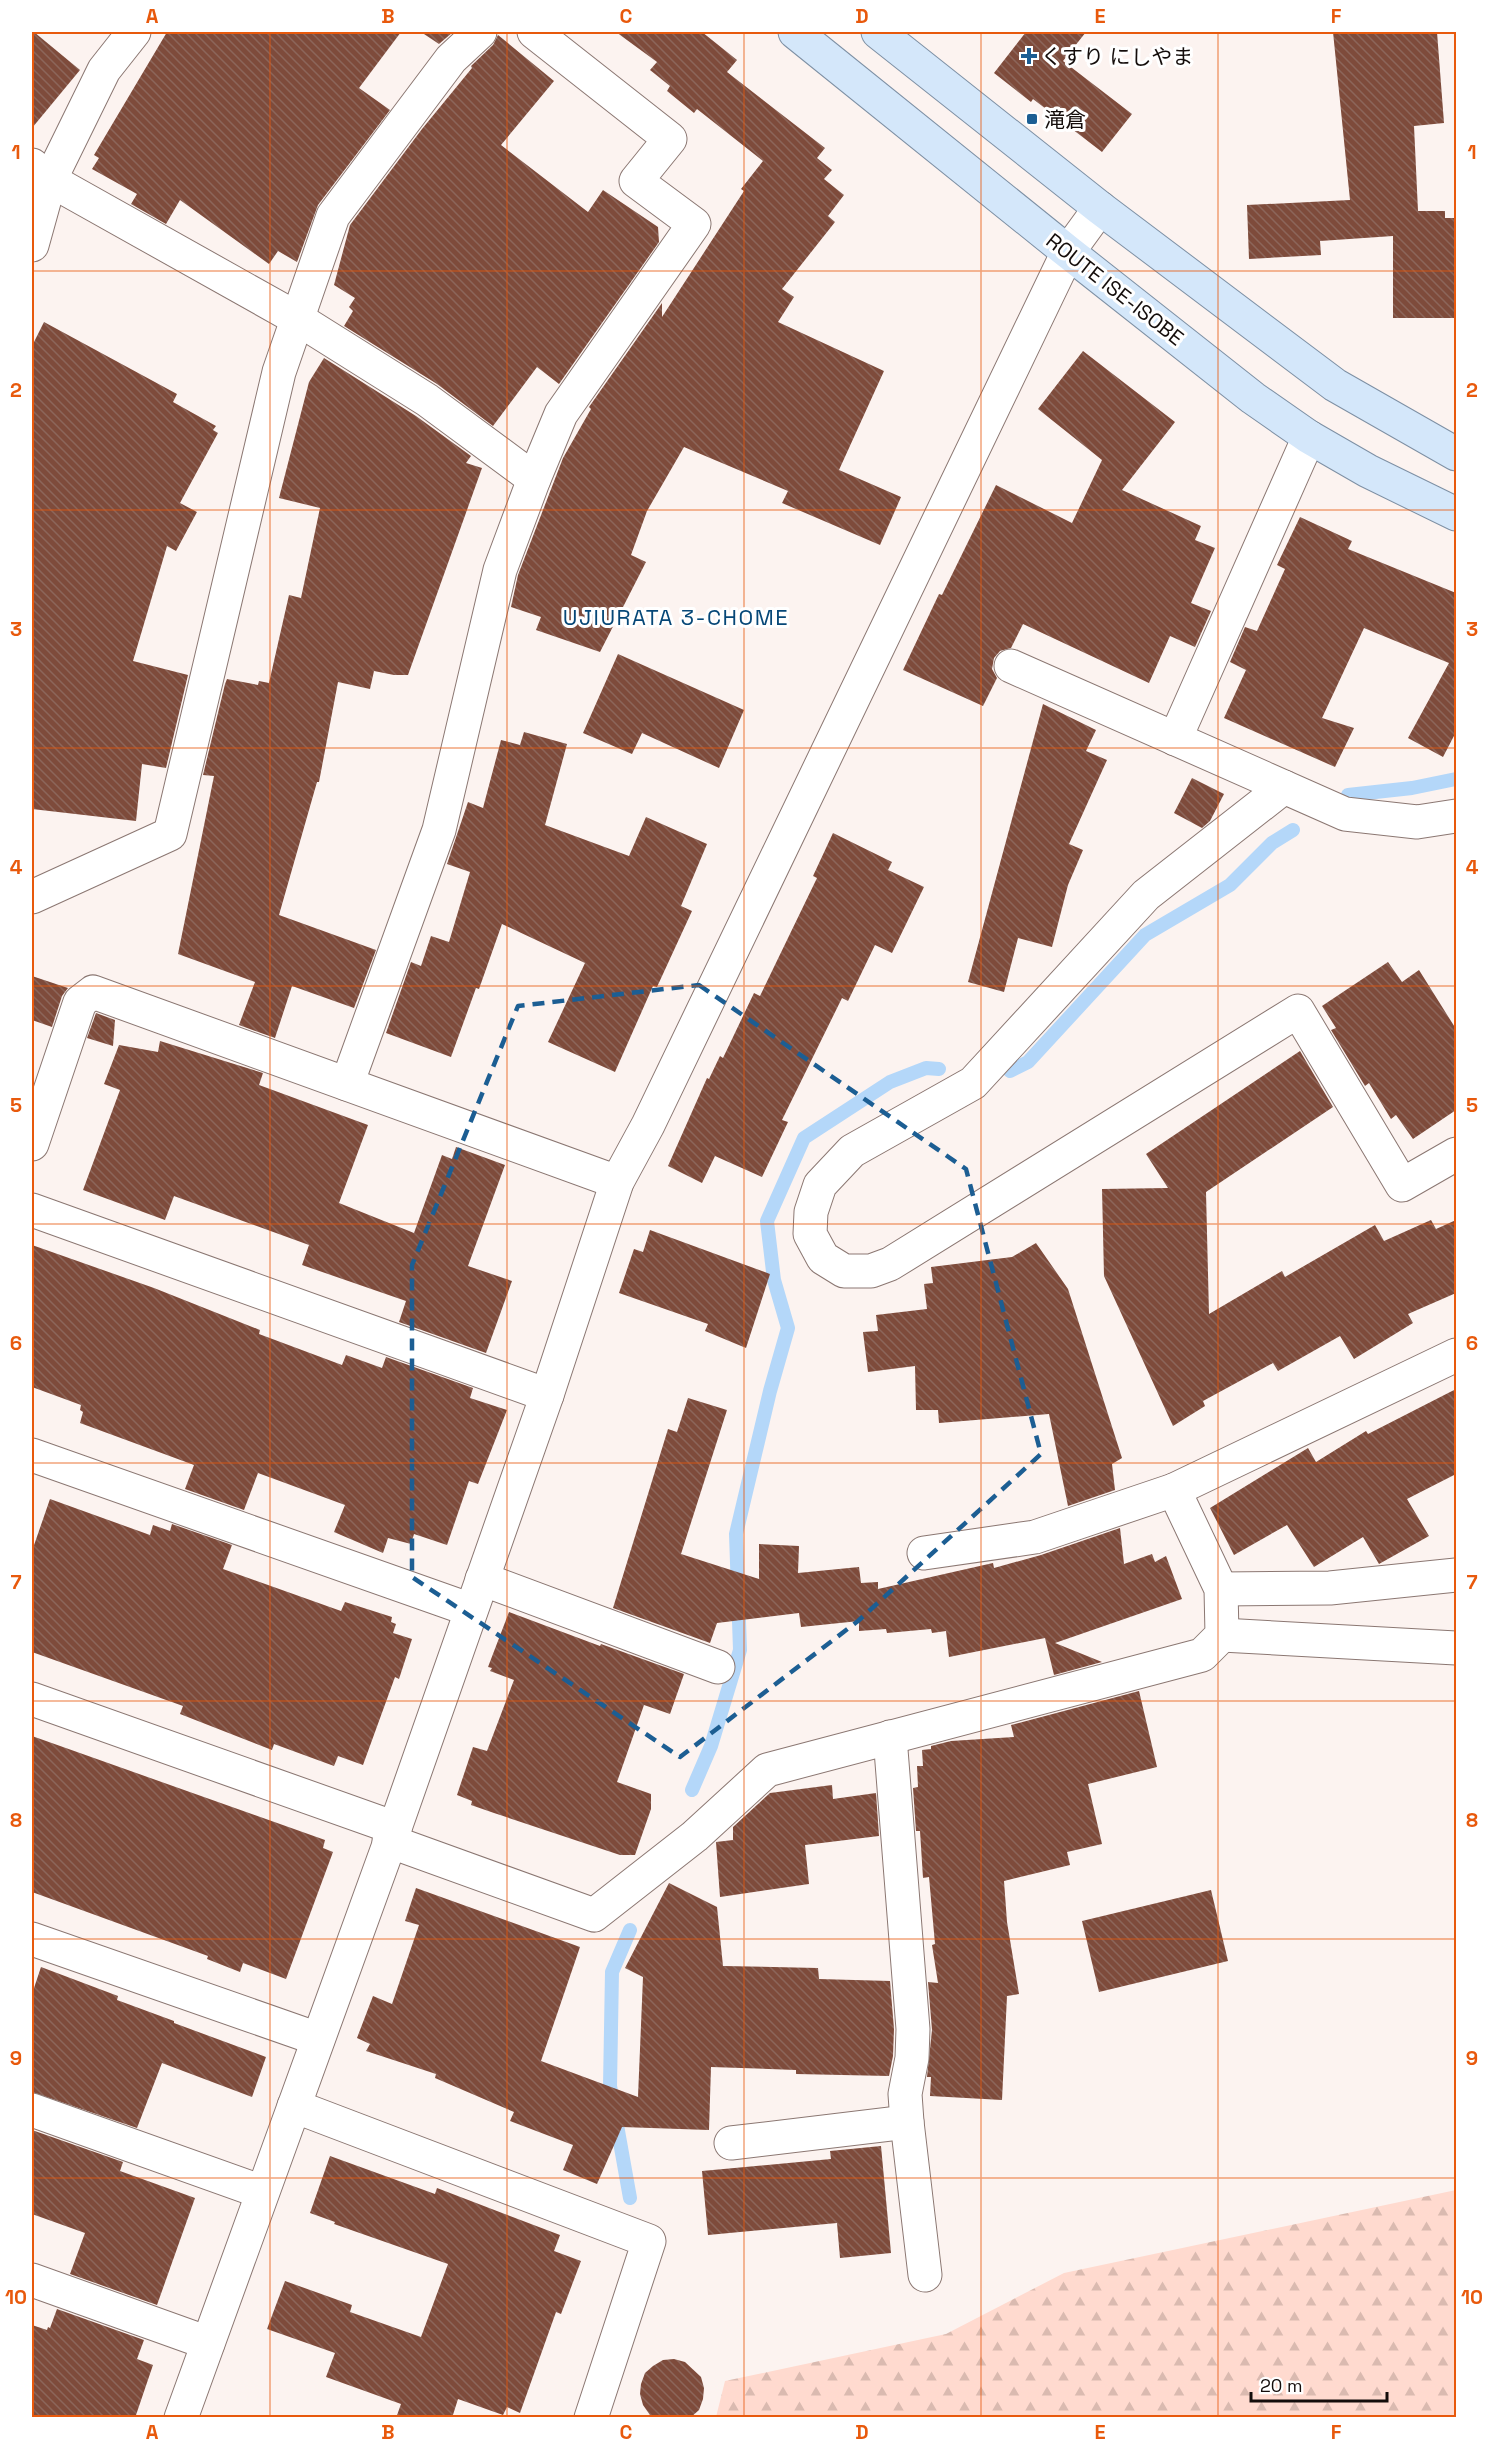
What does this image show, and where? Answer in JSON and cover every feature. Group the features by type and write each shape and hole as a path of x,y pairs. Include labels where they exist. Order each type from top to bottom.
{"main road":[{"name":"ROUTE ISE-ISOBE","path":"795,32 1253,398 1309,437 1368,471 1456,514"},
{"path":"878,32 1100,208 1335,385 1456,454"}],"street":[{"path":"32,246 41,173 104,70 134,32"},
{"path":"32,897 170,834 279,372 333,216 451,59 480,32"},
{"path":"347,1084 439,830 500,570 534,479 561,414 694,224 636,181 670,139 534,32"},
{"path":"41,173 298,319 427,400 534,479"},
{"path":"181,2418 392,1834 547,1395 617,1182 653,1114 1068,252 1100,208"},
{"path":"1175,739 1309,437"},
{"path":"1011,666 1345,814 1417,822 1456,816"},
{"path":"1284,787 1146,895 973,1083 852,1151 820,1185 811,1212 810,1234 823,1258 844,1271 871,1271 890,1264 1298,1011 1402,1185 1456,1154"},
{"path":"32,1144 80,1002 93,992 617,1182"},
{"path":"32,1210 547,1395"},
{"path":"924,1553 1035,1538 1174,1490 1456,1355"},
{"path":"32,1455 471,1610"},
{"path":"32,1699 392,1834 594,1915 695,1836 767,1770 1202,1655 1222,1635 1221,1589 1174,1490"},
{"path":"1221,1589 1330,1588 1456,1575"},
{"path":"482,1579 718,1667"},
{"path":"1222,1635 1456,1648"},
{"path":"890,1737 913,2029 912,2058 905,2094 906,2122 925,2275"},
{"path":"32,1939 318,2039"},
{"path":"294,2106 649,2241 591,2418"},
{"path":"32,2110 262,2192"},
{"path":"731,2143 906,2122"},
{"path":"32,2280 208,2343"}],"highlighted area":[{"path":"699,985 966,1169 1041,1454 858,1621 680,1757 412,1577 412,1265 518,1006"}],"green space":[{"path":"1456,2190 1456,2417 716,2417 725,2381 946,2334 1064,2273"}],"building":[{"path":"32,32 80,70 32,128"},
{"path":"167,32 401,32 359,88 390,110 318,205 297,262 278,251 269,264 180,200 166,224 131,204 137,194 92,169 99,158 94,155"},
{"path":"421,32 453,32 439,44"},
{"path":"616,32 702,32 737,60 727,72 825,148 817,158 832,170 824,179 844,195 828,216 835,222 782,289 794,297 778,322 884,371 839,470 901,497 880,545 782,503 788,491 684,447 647,511 631,555 646,562 600,652 536,630 541,617 511,607 518,575 563,458 591,409 589,407 662,303 662,317 744,191 741,189 763,161 697,109 694,113 667,91 670,86 650,70 657,62"},
{"path":"1026,32 1086,32 1063,61 1132,114 1102,152 1033,99 1031,102 994,73"},
{"path":"1333,32 1437,32 1444,123 1414,126 1418,211 1445,211 1445,218 1455,218 1455,318 1393,318 1393,236 1320,241 1321,255 1249,259 1247,205 1350,200"},
{"path":"498,35 554,81 501,145 588,212 603,190 658,227 659,242 559,384 537,367 493,426 437,384 344,326 353,311 349,307 355,298 334,285 350,225 422,129 472,68 471,66 493,45"},
{"path":"44,322 177,394 173,402 216,426 213,430 218,433 180,503 197,512 176,551 167,546 133,661 188,675 166,768 142,764 136,821 32,809 32,346"},
{"path":"1083,351 1175,422 1122,490 1201,526 1195,540 1215,548 1191,603 1211,611 1195,647 1170,636 1149,683 1023,624 1011,648 1000,651 994,658 992,669 997,678 983,706 903,670 939,594 942,595 996,485 1072,523 1102,460 1038,409"},
{"path":"324,358 416,416 471,456 466,463 482,468 408,675 374,671 370,689 338,682 319,782 317,782 279,915 376,950 354,1008 292,986 275,1038 239,1025 255,982 178,954 214,776 203,775 225,684 227,679 258,685 259,681 269,683 289,595 301,598 320,508 279,498 309,382"},
{"path":"1300,517 1352,541 1348,549 1456,593 1456,732 1443,757 1408,738 1449,663 1364,628 1322,718 1354,728 1335,767 1224,718 1246,670 1230,662 1245,627 1257,631 1285,569 1277,565"},
{"path":"618,654 744,710 719,768 642,733 632,754 583,733"},
{"path":"1043,704 1096,730 1086,751 1107,760 1069,844 1083,850 1068,885 1052,947 1018,938 1004,992 968,982"},
{"path":"524,732 567,744 545,825 629,856 646,817 707,844 681,906 692,911 657,987 653,986 615,1072 548,1042 585,963 502,924 451,1057 386,1033 411,962 421,966 431,936 449,942 470,872 447,864 468,802 483,808 501,740 520,745"},
{"path":"1192,778 1224,794 1210,821 1202,828 1174,813"},
{"path":"833,833 892,862 888,870 924,887 892,953 875,945 848,1001 842,998 782,1120 788,1122 762,1177 715,1156 702,1183 668,1166 707,1078 709,1079 720,1056 723,1058 754,993 760,996 817,878 813,876"},
{"path":"1388,962 1402,982 1419,970 1456,1029 1456,1110 1413,1139 1396,1115 1391,1119 1369,1083 1365,1086 1331,1030 1336,1028 1322,1006"},
{"path":"32,976 68,988 62,996 52,1027 32,1020"},
{"path":"96,1013 115,1020 113,1046 87,1038"},
{"path":"160,1041 263,1073 259,1085 368,1125 339,1203 414,1233 442,1155 452,1159 456,1147 505,1165 468,1266 512,1281 486,1353 399,1322 406,1301 302,1265 309,1245 174,1196 165,1220 83,1190 120,1090 104,1084 119,1045 158,1052"},
{"path":"1300,1051 1333,1107 1206,1192 1209,1314 1282,1271 1285,1277 1375,1225 1384,1241 1431,1220 1436,1229 1456,1220 1456,1293 1408,1314 1413,1323 1354,1359 1340,1336 1278,1371 1273,1363 1203,1401 1205,1406 1173,1426 1104,1276 1102,1189 1168,1188 1146,1154"},
{"path":"650,1230 770,1274 746,1348 705,1331 708,1324 619,1293 634,1249 643,1252"},
{"path":"1036,1243 1068,1289 1122,1458 1112,1464 1115,1490 1068,1506 1049,1414 939,1423 938,1410 916,1410 915,1366 868,1372 863,1332 878,1331 876,1315 927,1309 924,1284 933,1283 931,1267 1012,1257"},
{"path":"32,1245 154,1288 260,1330 259,1334 342,1365 346,1355 382,1368 386,1357 473,1388 470,1398 507,1410 478,1484 469,1481 447,1545 414,1534 411,1544 388,1538 383,1553 334,1532 345,1505 258,1473 244,1510 185,1489 194,1465 80,1423 83,1412 80,1410 81,1405 32,1387"},
{"path":"1456,1389 1456,1474 1407,1499 1429,1536 1379,1564 1363,1537 1314,1567 1287,1525 1234,1555 1210,1508 1308,1448 1316,1462 1366,1431 1368,1434"},
{"path":"688,1398 727,1410 681,1554 759,1579 759,1544 799,1546 798,1573 859,1567 861,1583 878,1582 878,1589 993,1563 994,1568 1041,1555 1120,1528 1124,1564 1152,1554 1155,1562 1166,1556 1182,1599 1055,1643 1102,1662 1054,1675 1045,1638 949,1657 946,1631 932,1633 931,1629 887,1633 886,1629 859,1631 859,1621 801,1627 799,1613 717,1623 710,1643 613,1608 668,1429 677,1432"},
{"path":"50,1499 150,1535 153,1525 170,1531 172,1524 232,1545 223,1569 341,1611 345,1602 392,1617 391,1622 396,1624 393,1633 412,1639 399,1679 395,1677 363,1765 338,1756 334,1766 274,1744 272,1750 180,1714 183,1706 32,1652 32,1551"},
{"path":"509,1612 684,1674 670,1714 644,1705 617,1782 651,1794 651,1809 635,1855 620,1855 494,1813 471,1805 472,1801 457,1795 473,1747 487,1751 514,1680 490,1671 492,1668 488,1667"},
{"path":"1139,1691 1157,1767 1088,1784 1102,1844 1067,1852 1070,1865 1004,1881 1007,1922 1019,1994 1007,1996 1002,2100 930,2096 931,2077 927,2077 932,2030 928,1982 938,1983 932,1945 935,1944 929,1877 923,1878 920,1831 916,1831 913,1788 918,1787 917,1766 923,1766 922,1750 951,1741 1014,1737 1011,1725"},
{"path":"32,1736 325,1840 323,1848 333,1852 286,1979 243,1963 240,1972 207,1959 208,1956 32,1892"},
{"path":"832,1785 833,1799 876,1793 879,1836 805,1845 809,1884 720,1897 716,1842 733,1840 733,1827 770,1793"},
{"path":"669,1883 717,1907 723,1966 818,1968 819,1979 890,1981 894,2029 893,2056 889,2076 796,2074 796,2070 711,2067 709,2130 622,2127 597,2184 563,2170 573,2145 510,2121 514,2112 435,2078 436,2074 366,2051 370,2044 357,2038 373,1996 392,2004 419,1925 405,1921 416,1888 580,1947 541,2061 638,2097 643,1977 625,1968"},
{"path":"1211,1890 1228,1961 1099,1992 1082,1921"},
{"path":"41,1967 118,1996 117,2000 174,2021 174,2023 266,2057 252,2097 162,2063 137,2128 32,2092 32,1994"},
{"path":"32,2130 123,2162 120,2171 195,2198 157,2305 70,2274 85,2233 32,2214"},
{"path":"881,2146 891,2253 840,2258 837,2223 708,2235 702,2171 831,2159 830,2151"},
{"path":"330,2156 435,2194 437,2188 560,2235 554,2251 581,2261 561,2314 556,2312 520,2413 507,2407 503,2415 458,2399 452,2418 396,2418 401,2404 326,2377 335,2353 267,2329 285,2281 352,2305 350,2312 421,2337 448,2264 334,2224 335,2222 310,2213"},
{"path":"57,2309 144,2340 137,2359 153,2365 135,2418 32,2418 32,2325 47,2330 48,2327 50,2328"},
{"path":"674,2359 685,2362 701,2377 704,2388 699,2410 690,2418 652,2418 643,2405 640,2394 645,2373 663,2360"}],"waterway":[{"path":"1348,795 1412,788 1456,779"},
{"path":"1010,1071 1028,1062 1145,935 1230,885 1272,843 1293,830"},
{"path":"692,1790 711,1746 740,1650 736,1534 770,1391 788,1328 774,1280 767,1221 804,1138 890,1082 926,1068 939,1069"},
{"path":"630,1930 612,1972 610,2086 630,2198"}],"place":[{"name":"くすり にしやま","path":"1029,56"},
{"name":"滝倉","path":"1032,119"}],"district":[{"name":"UJIURATA 3-CHOME","path":"676,617"}]}
